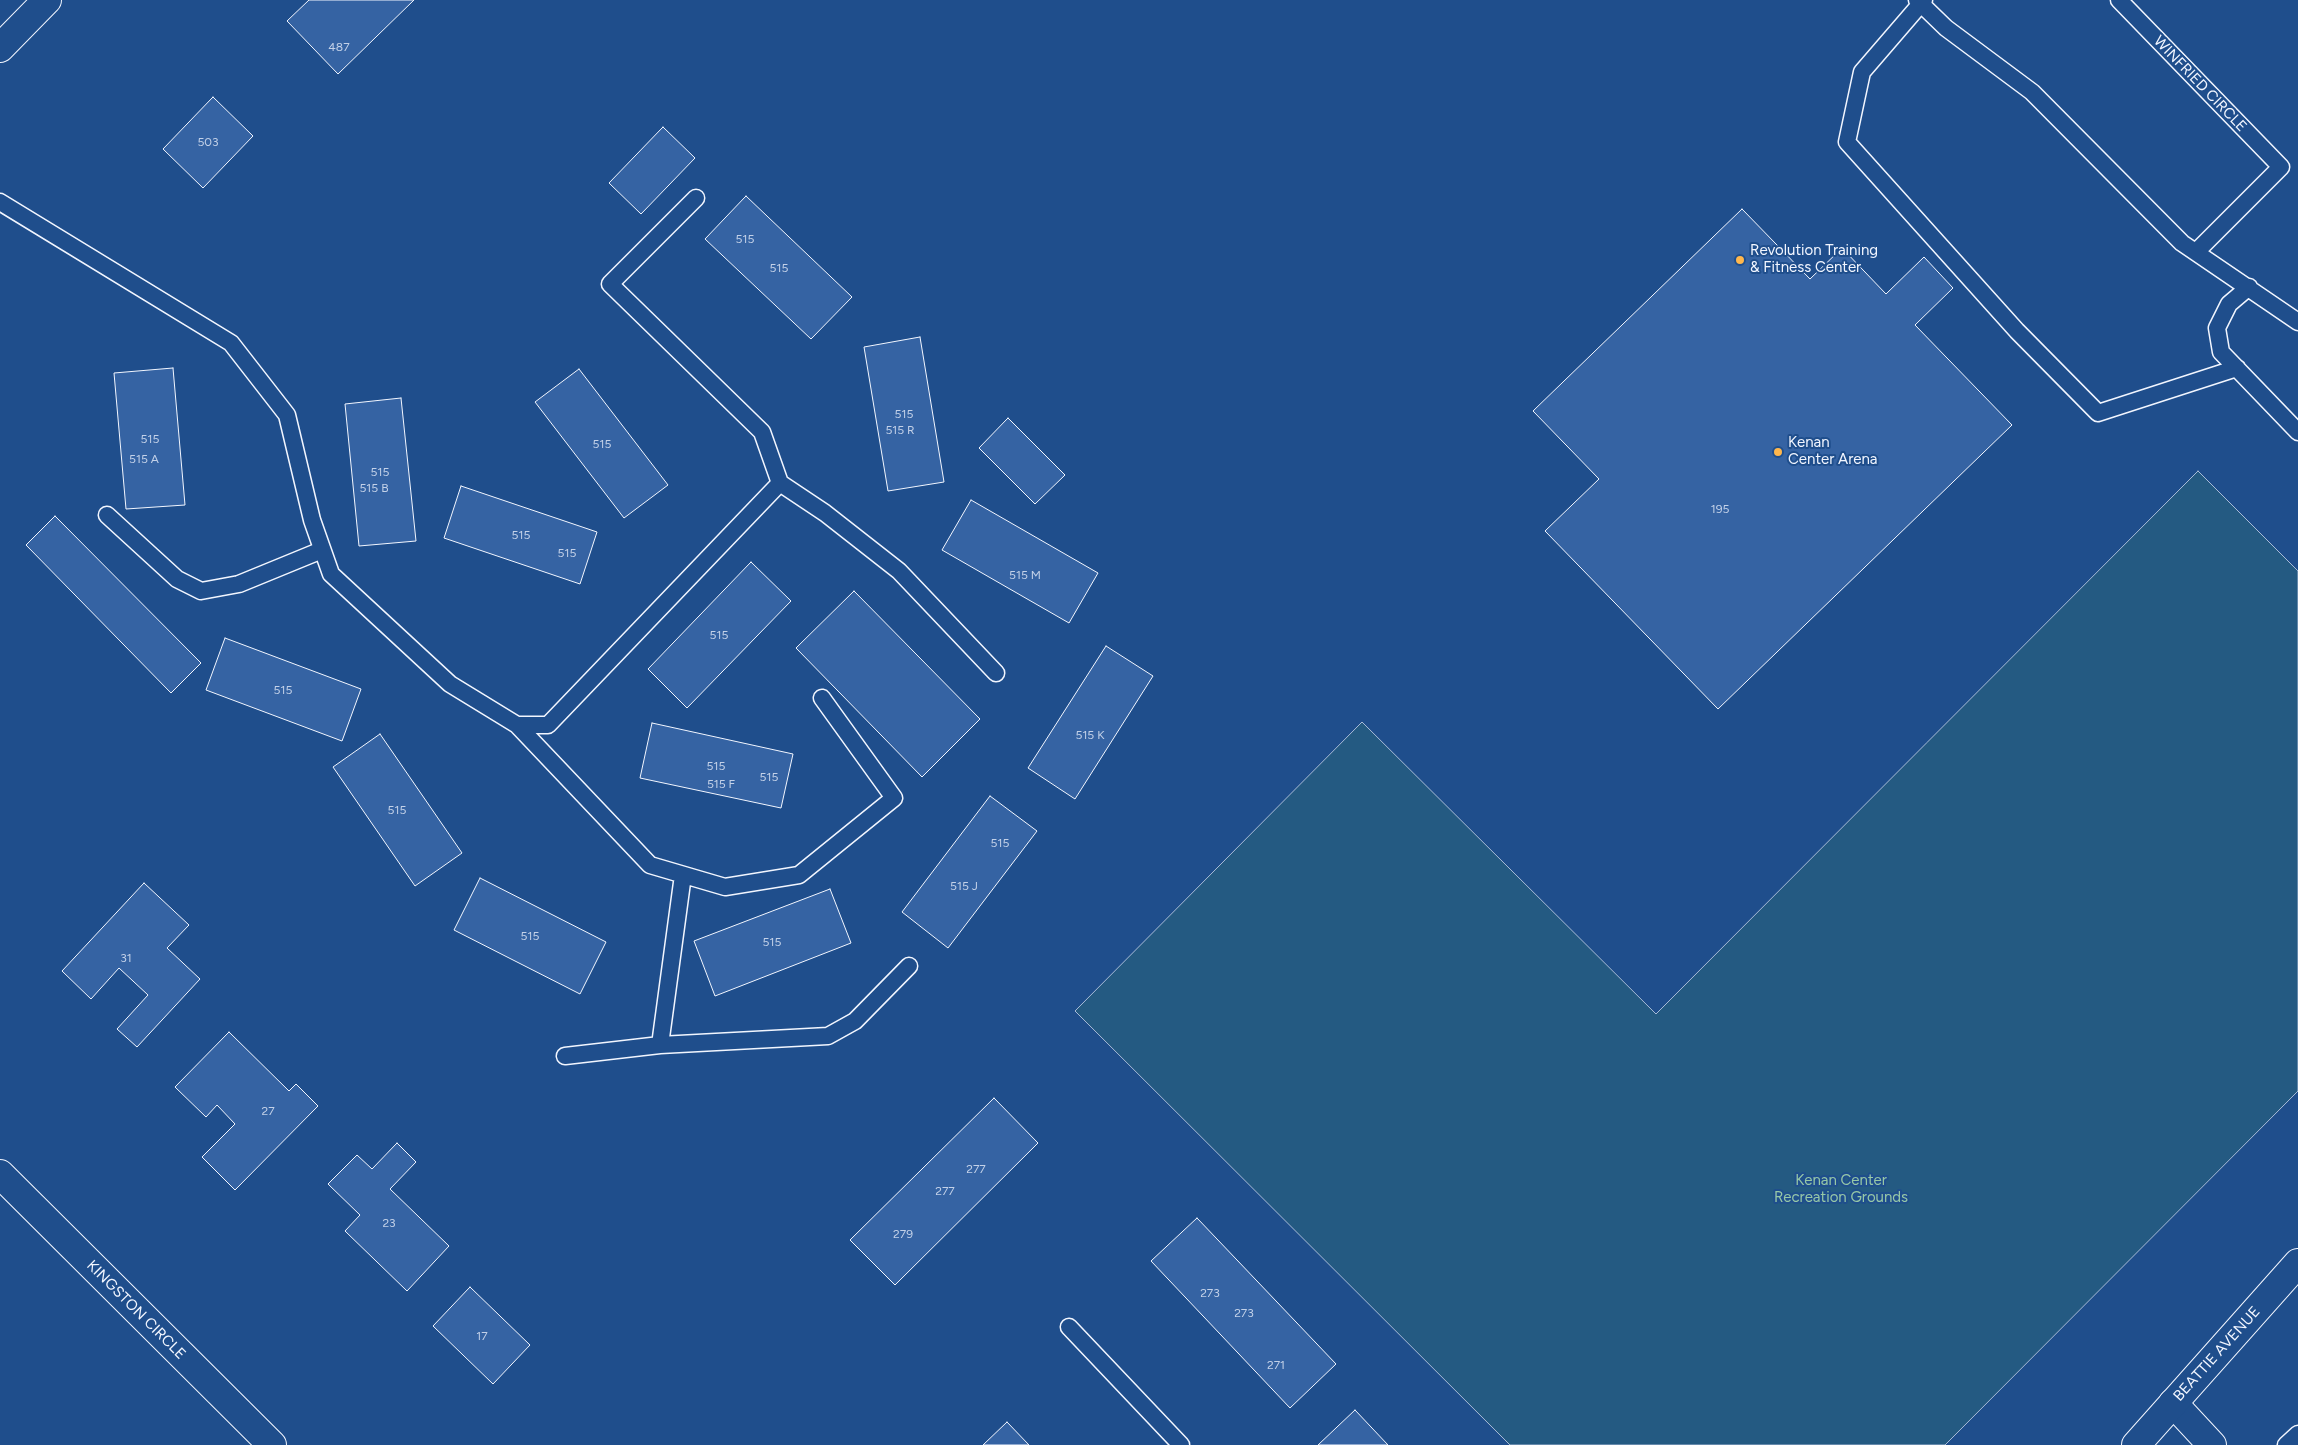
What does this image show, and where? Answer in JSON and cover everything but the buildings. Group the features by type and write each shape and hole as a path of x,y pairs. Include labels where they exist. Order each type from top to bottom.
{"street":[{"path":"0,48 48,0"},
{"name":"KINGSTON CIRCLE","path":"0,1174 272,1445"},
{"name":"BEATTIE AVENUE","path":"2136,1445 2298,1263"},
{"path":"2173,1403 2212,1445"}],"lane":[{"name":"WINFRIED CIRCLE","path":"2119,0 2281,168 2196,252"},
{"path":"2237,368 2098,413 2016,331 1847,142 1862,72 1921,1 1946,28 2032,92 2182,243 2298,322"},
{"path":"696,198 610,284 762,432 780,483 825,512 898,571 996,673"},
{"path":"0,202 231,343 287,415 312,520 330,574 443,677 517,725 650,865 725,887 799,875 894,798 822,698"},
{"path":"2249,287 2229,304 2217,328 2221,352 2298,432"},
{"path":"517,725 548,725 780,483"},
{"path":"107,515 177,579 201,591 239,584 322,550"},
{"path":"660,1045 683,875"},
{"path":"565,1056 660,1045 828,1036 855,1021 909,966"},
{"path":"1068,1327 1182,1445"},
{"path":"2286,1445 2298,1434"}],"green space":[{"name":"Kenan Center Recreation Grounds","path":"2198,471 2298,571 2298,1091 1945,1445 1510,1445 1075,1011 1362,722 1656,1014"}],"place":[{"name":"Revolution Training & Fitness Center","path":"1740,260"},
{"name":"Kenan Center Arena","path":"1778,452"}]}
